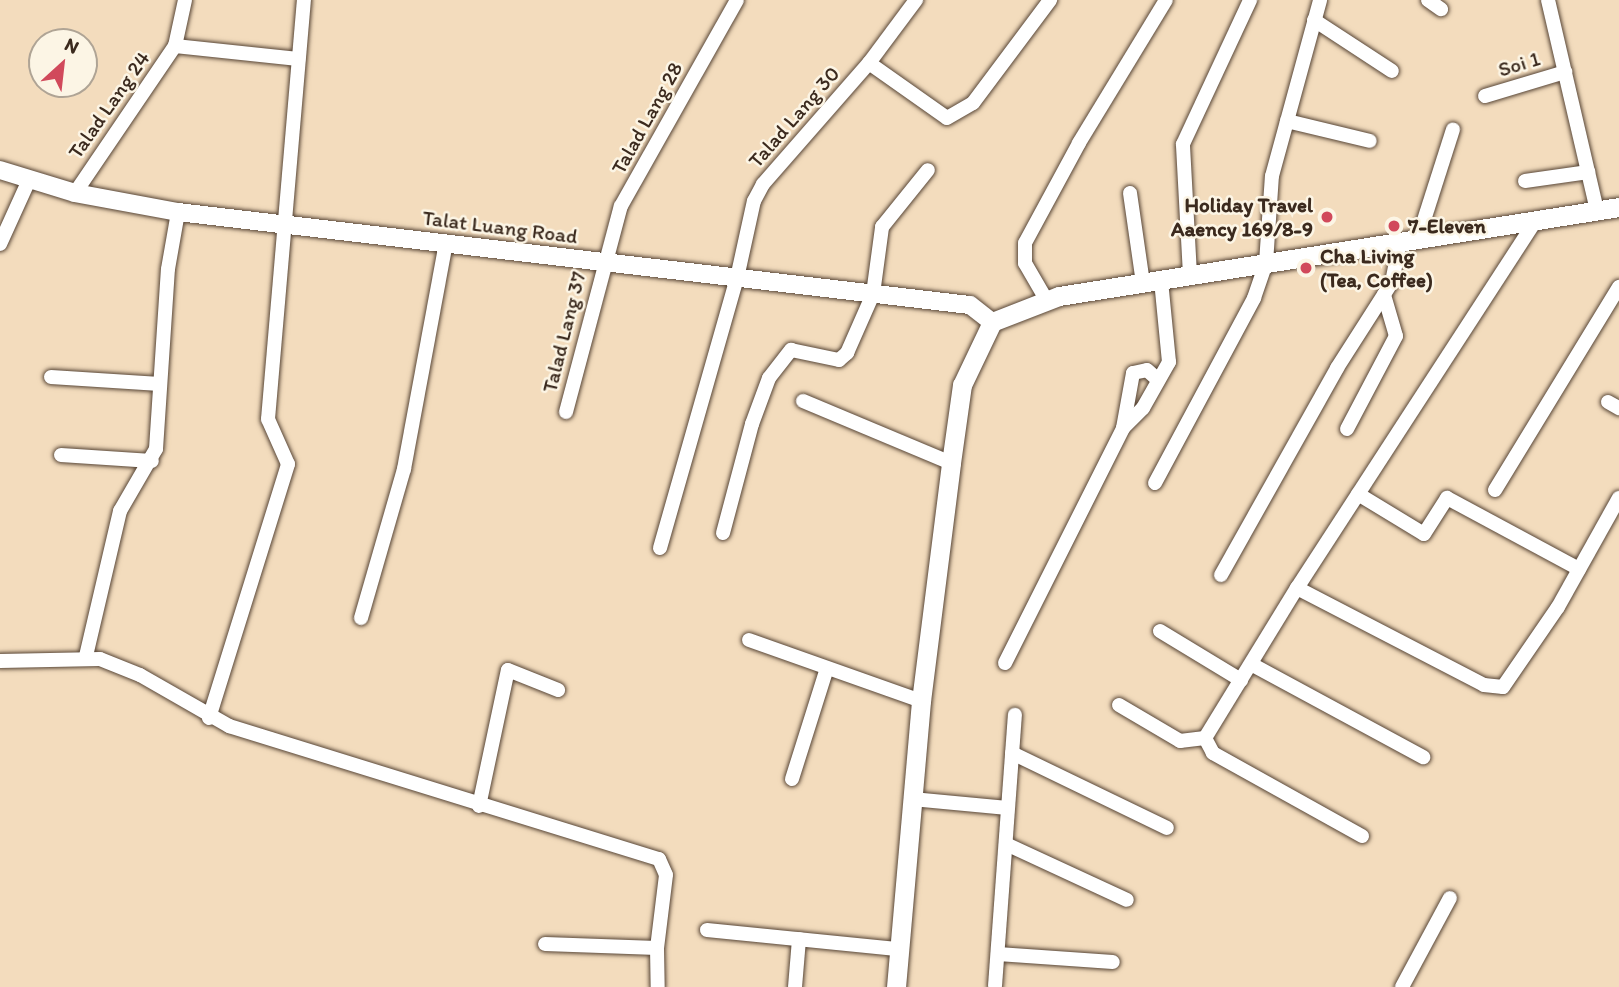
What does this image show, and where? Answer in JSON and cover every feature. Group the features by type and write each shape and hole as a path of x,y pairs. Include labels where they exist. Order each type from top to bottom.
{"main road":[{"path":"896,987 921,701 962,385 992,322 1047,301 1152,281 1619,207"}],"street":[{"name":"Talad Lang 24","path":"75,193 175,46 185,0"},
{"path":"209,718 288,464 268,419 285,246 282,224 304,0"},
{"name":"Talad Lang 28","path":"604,262 621,205 737,0"},
{"name":"Talad Lang 30","path":"660,548 737,278 754,201 763,184 869,63 916,0"},
{"path":"869,63 947,118 973,103 1050,0"},
{"path":"1047,301 1026,263 1023,247 1079,143 1166,0"},
{"path":"1190,275 1183,144 1250,0"},
{"path":"1155,483 1247,313 1266,263 1271,183 1320,0"},
{"path":"1428,0 1441,9"},
{"path":"1548,0 1597,211"},
{"path":"1314,20 1392,71"},
{"path":"175,46 298,59"},
{"name":"Soi 1","path":"1485,96 1565,72"},
{"path":"1287,121 1370,141"},
{"path":"1221,575 1336,368 1384,295 1453,129"},
{"name":"Talat Luang Road","path":"0,170 75,193 178,212 970,305 992,322"},
{"path":"723,534 752,424 777,365 798,348 831,358 844,357 873,293 882,227 928,170"},
{"path":"1525,181 1588,172"},
{"path":"0,244 29,180"},
{"path":"1123,428 1143,408 1156,378 1169,362 1171,351 1129,193"},
{"path":"86,656 120,511 152,461 168,269 178,212"},
{"path":"1205,738 1297,588 1536,220"},
{"path":"361,618 404,469 446,243"},
{"name":"Talad Lang 37","path":"566,412 604,262"},
{"path":"1495,491 1619,287"},
{"path":"1347,429 1396,336 1384,295"},
{"path":"1005,663 1123,428 1133,373 1147,369 1156,378"},
{"path":"51,377 160,384"},
{"path":"803,401 951,463"},
{"path":"61,455 152,461"},
{"path":"1358,494 1424,534 1447,498 1579,569"},
{"path":"1297,588 1497,688 1510,681 1619,498"},
{"path":"1160,631 1241,680"},
{"path":"749,640 921,701"},
{"path":"0,661 86,656 140,675 209,718 479,806 662,861 666,875 657,948 658,987"},
{"path":"1251,664 1423,757"},
{"path":"792,779 827,668"},
{"path":"479,806 508,670 558,690"},
{"path":"1119,705 1180,741 1205,738"},
{"path":"995,986 1015,715"},
{"path":"1205,738 1213,753 1362,836"},
{"path":"1012,753 1167,828"},
{"path":"912,799 1008,808"},
{"path":"1006,844 1127,900"},
{"path":"1402,987 1450,898"},
{"path":"706,930 899,949"},
{"path":"795,987 799,939"},
{"path":"545,944 657,948"},
{"path":"998,954 1113,962"}],"place":[{"name":"Holiday Travel Aaency 169/8-9","path":"1327,217"},
{"name":"7-Eleven","path":"1394,226"},
{"name":"Cha Living (Tea, Coffee)","path":"1306,268"}]}
